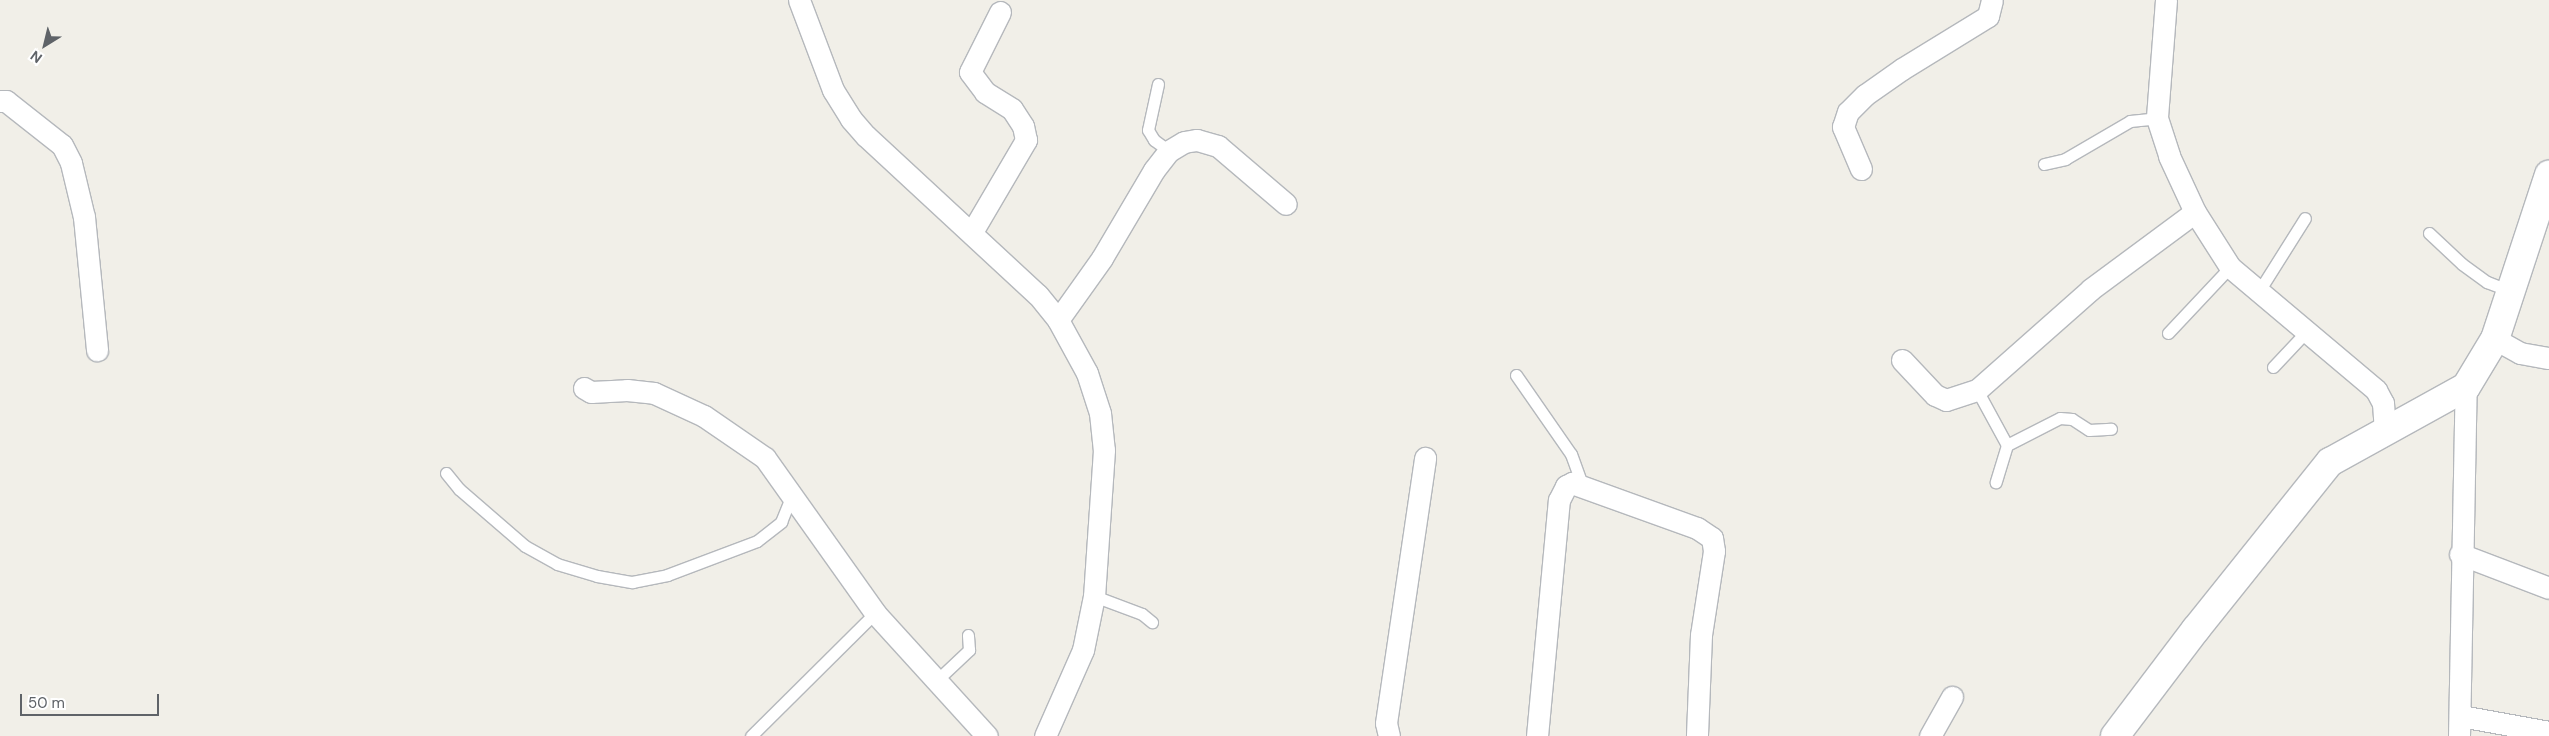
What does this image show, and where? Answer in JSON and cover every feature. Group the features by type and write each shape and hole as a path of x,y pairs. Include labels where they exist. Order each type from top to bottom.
{"street":[{"path":"799,0 833,90 851,118 866,136 1038,295 1058,320 1087,373 1100,413 1104,450 1094,596 1083,650 1045,736"},
{"path":"1861,169 1843,127 1848,112 1865,95 1902,69 1988,16 1992,0"},
{"path":"2166,0 2157,118 2169,156 2195,212 2230,267 2304,333 2376,390 2383,403 2385,430"},
{"path":"972,232 1026,140 1023,126 1012,109 985,92 970,72 1000,12"},
{"path":"0,102 6,102 62,144 71,163 84,217 97,350"},
{"path":"1058,320 1102,258 1154,170 1169,151 1184,142 1198,140 1218,146 1286,204"},
{"path":"2549,175 2495,339 2466,387 2460,554 2460,726 2549,732"},
{"path":"1902,360 1935,395 1946,400 1961,398 1977,390 2090,289 2195,212"},
{"path":"2495,339 2520,353 2549,358"},
{"path":"2115,736 2196,629 2330,462 2466,387"},
{"path":"584,388 591,392 627,390 654,393 704,416 765,458 875,614 935,682 987,736"},
{"path":"1389,736 1386,723 1425,458"},
{"path":"1538,736 1559,500 1566,486 1572,482 1697,528 1712,538 1714,551 1702,634 1697,736"},
{"path":"2460,554 2549,588"},
{"path":"1930,736 1952,697"}],"lane":[{"path":"1158,84 1148,130 1154,140 1169,151"},
{"path":"2044,164 2065,159 2130,121 2157,118"},
{"path":"2259,291 2306,218"},
{"path":"2429,233 2462,264 2487,282 2511,291"},
{"path":"2168,333 2230,267"},
{"path":"2272,367 2304,333"},
{"path":"1516,375 1571,454 1582,485"},
{"path":"1977,390 2007,445 1996,482"},
{"path":"2007,445 2060,418 2072,419 2089,430 2110,429"},
{"path":"446,473 458,490 494,521 533,550 557,564 597,576 632,582 667,575 757,541 781,522 792,497"},
{"path":"1094,596 1142,614 1152,622"},
{"path":"752,736 875,614"},
{"path":"935,682 970,650 968,635"}]}
